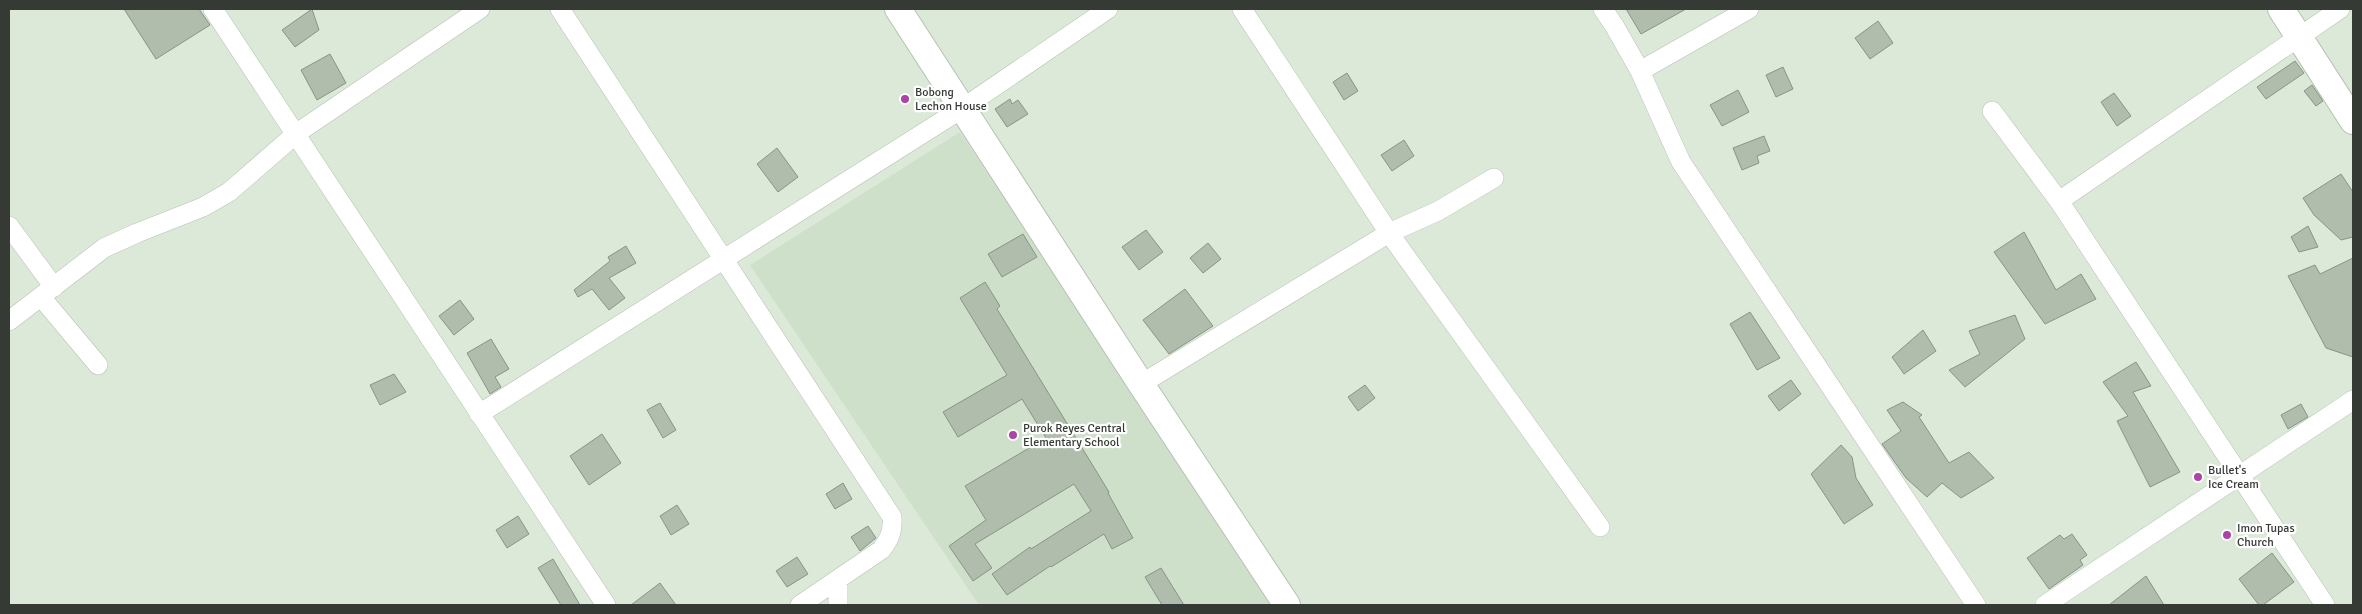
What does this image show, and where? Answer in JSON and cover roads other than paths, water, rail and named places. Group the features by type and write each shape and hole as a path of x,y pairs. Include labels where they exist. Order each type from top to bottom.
{"main road":[{"path":"898,9 1287,605"},
{"path":"2281,9 2353,120"}],"street":[{"path":"213,9 297,133 606,605"},
{"path":"9,321 104,248 197,210 229,192 297,133 480,9"},
{"path":"560,9 892,517 893,528 889,541 881,550 800,605"},
{"path":"480,414 963,108 1108,9"},
{"path":"1242,9 1389,233 1600,527"},
{"path":"1602,9 1615,27 1640,71 1681,162 1976,605"},
{"path":"1640,71 1749,9"},
{"path":"2059,202 2298,36 2340,9"},
{"path":"1992,111 2059,202 2325,605"},
{"path":"1141,384 1389,233 1438,211 1494,178"},
{"path":"9,226 48,292 98,365"},
{"path":"2045,605 2353,400"},
{"path":"838,581 838,605"}],"place":[{"name":"Bobong Lechon House","path":"905,99"},
{"name":"Purok Reyes Central Elementary School","path":"1013,435"},
{"name":"Bullet's Ice Cream","path":"2198,477"},
{"name":"Imon Tupas Church","path":"2227,535"}]}
